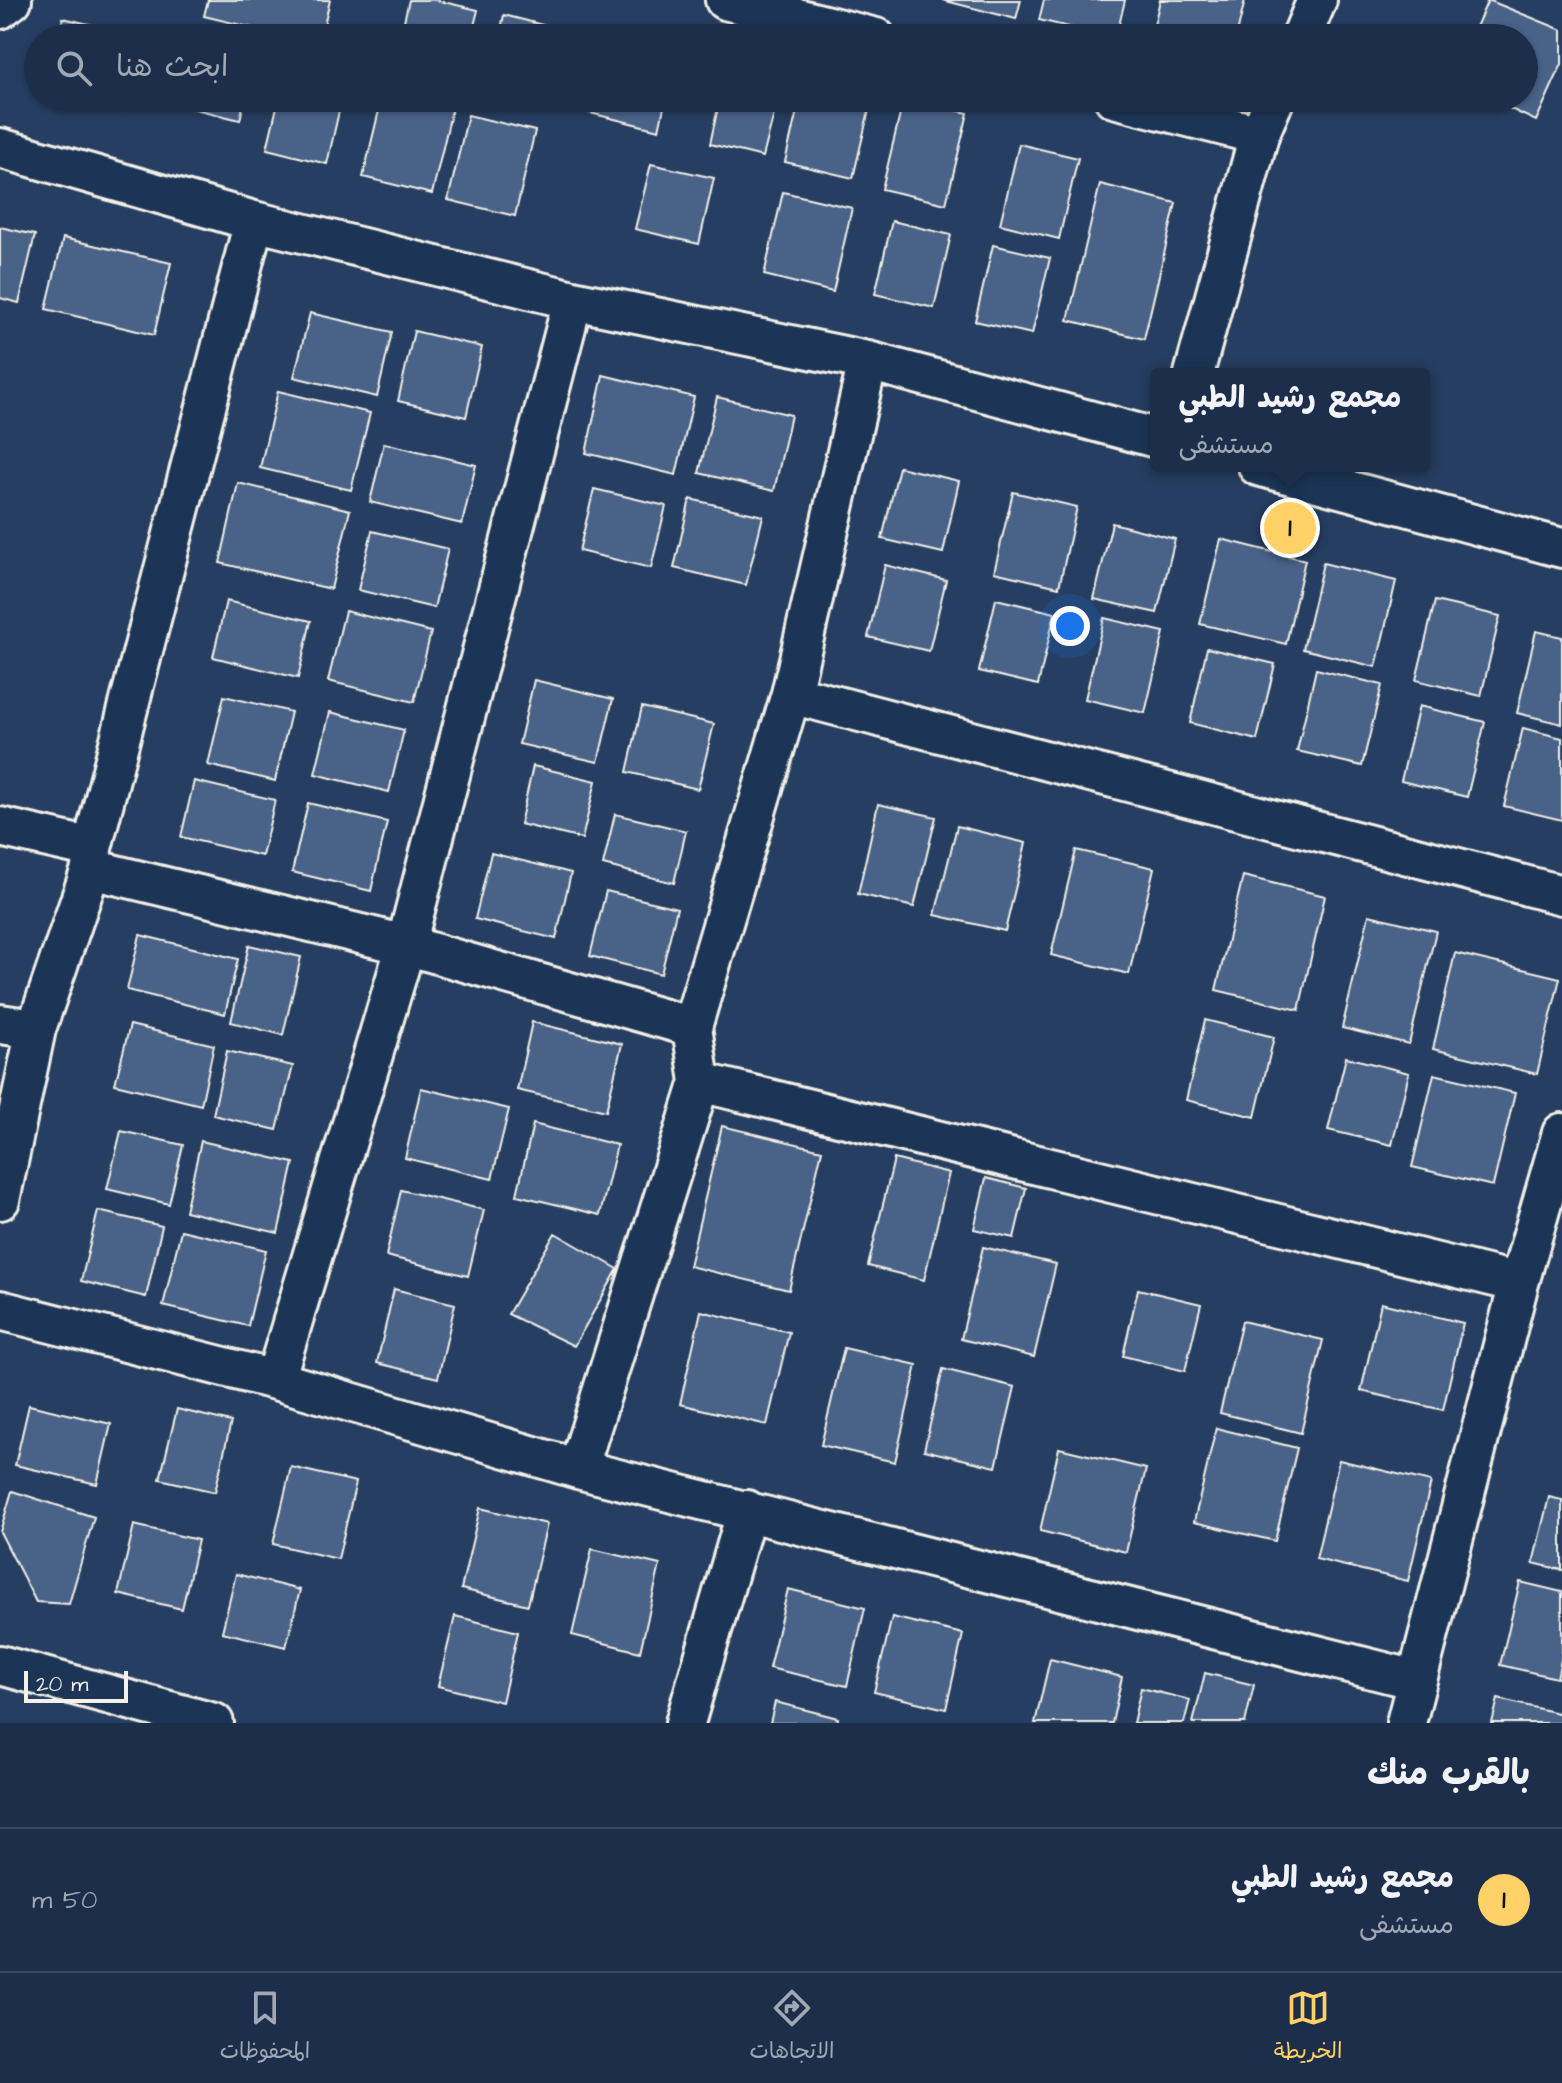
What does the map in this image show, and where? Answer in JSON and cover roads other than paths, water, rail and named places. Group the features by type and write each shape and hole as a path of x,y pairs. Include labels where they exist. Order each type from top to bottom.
{"street":[{"path":"0,9 12,0"},
{"path":"725,0 820,24"},
{"path":"1307,24 1317,0"},
{"path":"1169,112 1259,135"},
{"path":"1196,368 1259,135 1269,112"},
{"path":"0,148 254,221 573,300 868,361 1150,436"},
{"path":"0,1200 18,1026 91,859 254,221"},
{"path":"275,1380 406,945 573,300"},
{"path":"578,1469 700,1082 692,1027 791,694 868,361"},
{"path":"1280,472 1562,548"},
{"path":"791,694 1562,895"},
{"path":"0,827 91,859 692,1027"},
{"path":"700,1082 1519,1283"},
{"path":"1406,1723 1519,1283 1562,1133"},
{"path":"0,1310 275,1380 578,1469 1416,1680"},
{"path":"685,1723 747,1510"},
{"path":"0,1665 214,1723"}],"place":[{"name":"مجمع رشيد الطبي","path":"1290,528"}]}
